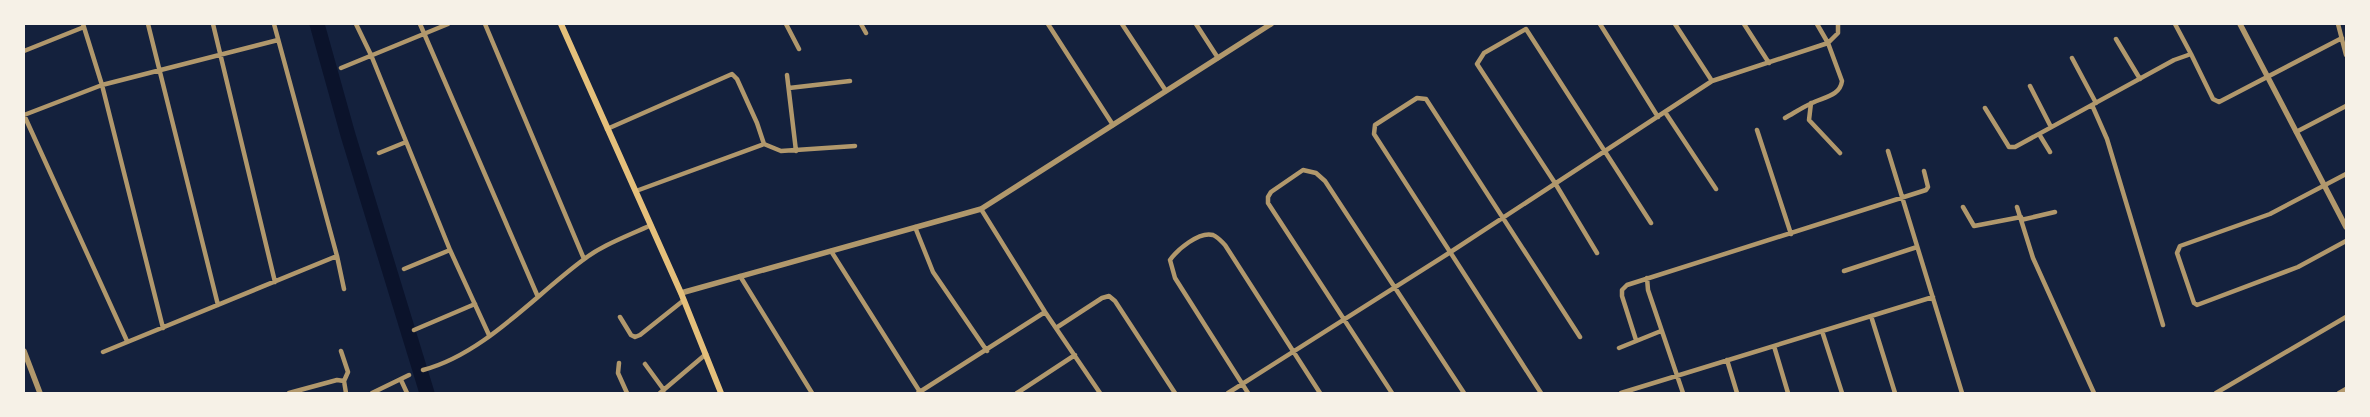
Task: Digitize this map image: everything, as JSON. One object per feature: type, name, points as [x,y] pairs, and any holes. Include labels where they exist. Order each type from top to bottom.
[{"type":"main road","points":[[561,24],[681,293],[721,393]]},
{"type":"street","points":[[148,24],[218,305]]},
{"type":"street","points":[[213,24],[275,282]]},
{"type":"street","points":[[274,24],[338,256],[344,289]]},
{"type":"street","points":[[356,24],[372,55],[450,250],[489,335]]},
{"type":"street","points":[[420,24],[538,297]]},
{"type":"street","points":[[341,68],[448,24]]},
{"type":"street","points":[[485,24],[584,259]]},
{"type":"street","points":[[786,24],[800,49]]},
{"type":"street","points":[[861,24],[866,33]]},
{"type":"street","points":[[1048,24],[1113,125]]},
{"type":"street","points":[[1122,24],[1166,91]]},
{"type":"street","points":[[1196,24],[1218,58]]},
{"type":"street","points":[[1600,24],[1658,117]]},
{"type":"street","points":[[1676,24],[1712,81]]},
{"type":"street","points":[[1744,24],[1769,64]]},
{"type":"street","points":[[1785,118],[1811,103],[1828,98],[1842,85],[1842,80],[1828,43],[1817,24]]},
{"type":"street","points":[[1228,393],[1449,253],[1712,81],[1769,64],[1828,43],[1838,33],[1838,24]]},
{"type":"street","points":[[2175,24],[2213,99],[2219,102],[2342,38]]},
{"type":"street","points":[[2240,24],[2346,227]]},
{"type":"street","points":[[2338,24],[2346,55]]},
{"type":"street","points":[[681,293],[981,209],[1268,25]]},
{"type":"street","points":[[24,51],[84,26],[102,85],[162,328]]},
{"type":"street","points":[[1598,252],[1477,64],[1484,54],[1526,29],[1651,223]]},
{"type":"street","points":[[2116,39],[2140,79]]},
{"type":"street","points":[[127,341],[24,115],[102,85],[278,40]]},
{"type":"street","points":[[1986,108],[2009,147],[2016,147],[2174,60],[2191,54]]},
{"type":"street","points":[[2072,58],[2094,104],[2107,139],[2164,325]]},
{"type":"street","points":[[607,129],[732,74],[737,79],[764,144]]},
{"type":"street","points":[[787,75],[796,151]]},
{"type":"street","points":[[789,88],[850,81]]},
{"type":"street","points":[[2030,86],[2051,127]]},
{"type":"street","points":[[1541,393],[1449,253],[1374,130],[1382,121],[1417,98],[1426,100],[1580,336]]},
{"type":"street","points":[[1811,103],[1809,120],[1840,153]]},
{"type":"street","points":[[2296,132],[2346,106]]},
{"type":"street","points":[[1665,112],[1716,189]]},
{"type":"street","points":[[1757,130],[1791,234]]},
{"type":"street","points":[[2039,134],[2050,152]]},
{"type":"street","points":[[378,153],[406,142]]},
{"type":"street","points":[[636,191],[764,144],[781,151],[854,146]]},
{"type":"street","points":[[1888,151],[1962,393]]},
{"type":"street","points":[[1392,393],[1268,203],[1268,197],[1271,192],[1303,170],[1316,173],[1325,182],[1464,393]]},
{"type":"street","points":[[1636,340],[1622,290],[1628,284],[1791,234],[1928,189],[1924,171]]},
{"type":"street","points":[[2346,174],[2270,214],[2180,246],[2177,253],[2194,303],[2200,304],[2298,267],[2346,242]]},
{"type":"street","points":[[1963,207],[1974,226],[2055,212]]},
{"type":"street","points":[[2017,207],[2034,258],[2094,393]]},
{"type":"street","points":[[981,209],[1097,392]]},
{"type":"street","points":[[423,370],[432,367],[489,335],[584,259],[651,225]]},
{"type":"street","points":[[915,227],[933,272],[987,351]]},
{"type":"street","points":[[1248,393],[1175,278],[1170,267],[1170,260],[1174,255],[1201,235],[1210,234],[1217,237],[1225,245],[1320,393]]},
{"type":"street","points":[[1844,271],[1918,247]]},
{"type":"street","points":[[404,269],[450,250]]},
{"type":"street","points":[[831,251],[919,393],[1045,312]]},
{"type":"street","points":[[103,352],[338,256]]},
{"type":"street","points":[[740,276],[812,393]]},
{"type":"street","points":[[1647,278],[1648,290],[1683,393]]},
{"type":"street","points":[[1056,328],[1102,298],[1109,296],[1115,301],[1174,393]]},
{"type":"street","points":[[1621,393],[1933,297]]},
{"type":"street","points":[[620,317],[635,337],[684,300]]},
{"type":"street","points":[[414,330],[475,304]]},
{"type":"street","points":[[1871,316],[1895,393]]},
{"type":"street","points":[[2216,393],[2346,317]]},
{"type":"street","points":[[1619,348],[1661,331]]},
{"type":"street","points":[[1822,331],[1842,393]]},
{"type":"street","points":[[1774,346],[1788,393]]},
{"type":"street","points":[[24,351],[40,393]]},
{"type":"street","points":[[341,351],[348,372],[344,381],[346,393]]},
{"type":"street","points":[[645,364],[662,392],[706,354]]},
{"type":"street","points":[[1017,393],[1075,355]]},
{"type":"street","points":[[1727,360],[1737,393]]},
{"type":"street","points":[[619,363],[618,373],[627,393]]},
{"type":"street","points":[[372,393],[409,375]]},
{"type":"street","points":[[401,380],[407,393]]},
{"type":"street","points":[[289,393],[330,381],[344,381]]},
{"type":"street","points":[[2339,393],[2346,389]]},
{"type":"waterway","points":[[317,24],[348,135],[427,393]]}]
